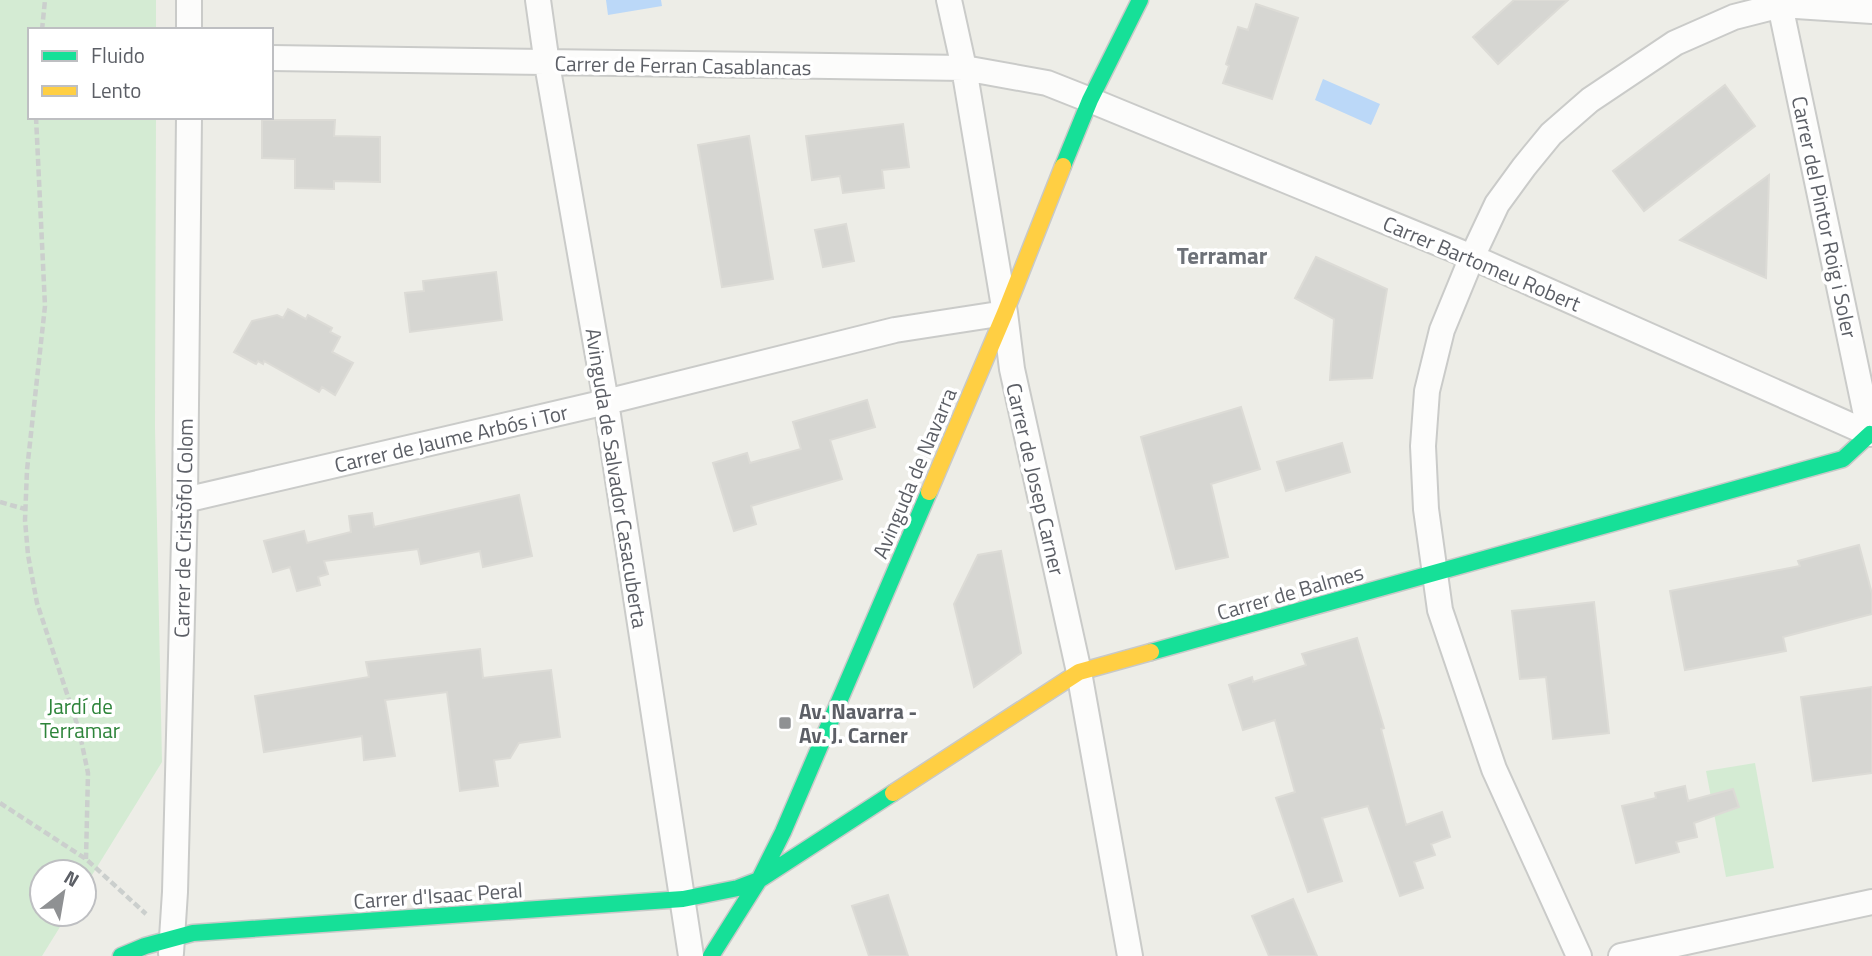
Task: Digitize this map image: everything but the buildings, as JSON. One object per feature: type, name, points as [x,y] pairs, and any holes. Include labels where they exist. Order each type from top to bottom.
[{"type":"street","points":[[189,0],[190,28]]},
{"type":"street","name":"Avinguda de Salvador Casacuberta","points":[[538,0],[606,402],[691,956]]},
{"type":"street","name":"Carrer de Josep Carner","points":[[949,0],[964,68],[1012,369],[1079,672],[1130,956]]},
{"type":"street","name":"Avinguda de Navarra","points":[[712,956],[759,880],[817,755],[1005,313],[1090,100],[1140,0]]},
{"type":"street","points":[[1579,956],[1494,769],[1440,610],[1434,574],[1423,446],[1426,391],[1442,330],[1497,204],[1552,134],[1590,100],[1675,43],[1734,17],[1780,2],[1872,11]]},
{"type":"street","name":"Carrer del Pintor Roig i Soler","points":[[1780,2],[1871,435]]},
{"type":"street","name":"Carrer de Ferran Casablancas","points":[[273,58],[964,68],[1046,83],[1090,100]]},
{"type":"street","name":"Carrer Bartomeu Robert","points":[[1090,100],[1472,257],[1871,435]]},
{"type":"street","name":"Carrer de Cristòfol Colom","points":[[171,947],[175,892],[184,500],[189,119]]},
{"type":"street","name":"Carrer de Jaume Arbós i Tor","points":[[184,500],[606,402],[895,330],[1005,313]]},
{"type":"street","name":"Carrer de Balmes","points":[[759,880],[1079,672],[1843,459],[1871,435]]},
{"type":"street","name":"Carrer d'Isaac Peral","points":[[121,956],[171,947],[192,933],[682,898],[738,888],[759,880]]},
{"type":"street","points":[[1621,956],[1872,902]]},
{"type":"path","points":[[41,28],[45,0]]},
{"type":"path","points":[[36,119],[45,306],[27,470],[25,509],[28,555],[37,603],[79,730],[88,774],[86,858]]},
{"type":"path","points":[[0,502],[25,509]]},
{"type":"path","points":[[0,803],[84,858]]},
{"type":"path","points":[[98,871],[171,947]]},
{"type":"green space","name":"Jardí de Terramar","points":[[0,0],[156,0],[156,28],[28,28],[28,119],[156,119],[155,428],[162,762],[98,865],[98,858],[28,858],[28,928],[59,928],[42,956],[0,956]]},
{"type":"green space","points":[[1755,763],[1774,868],[1726,877],[1706,771]]},
{"type":"water","points":[[606,0],[661,0],[662,6],[608,15]]},
{"type":"water","points":[[1323,79],[1380,104],[1371,125],[1315,100]]},
{"type":"traffic: fast","points":[[1063,166],[1090,100],[1140,0]]},
{"type":"traffic: fast","points":[[1151,652],[1843,459],[1872,435]]},
{"type":"traffic: fast","points":[[711,956],[759,880],[783,832],[929,492]]},
{"type":"traffic: fast","points":[[121,956],[145,946],[193,933],[683,899],[738,888],[759,880],[893,793]]},
{"type":"traffic: slow","points":[[929,492],[1005,313],[1063,166]]},
{"type":"traffic: slow","points":[[893,793],[1079,672],[1151,652]]},
{"type":"place","name":"Av. Navarra - Av. J. Carner","points":[[785,723]]},
{"type":"district","name":"Terramar","points":[[1222,255]]}]
